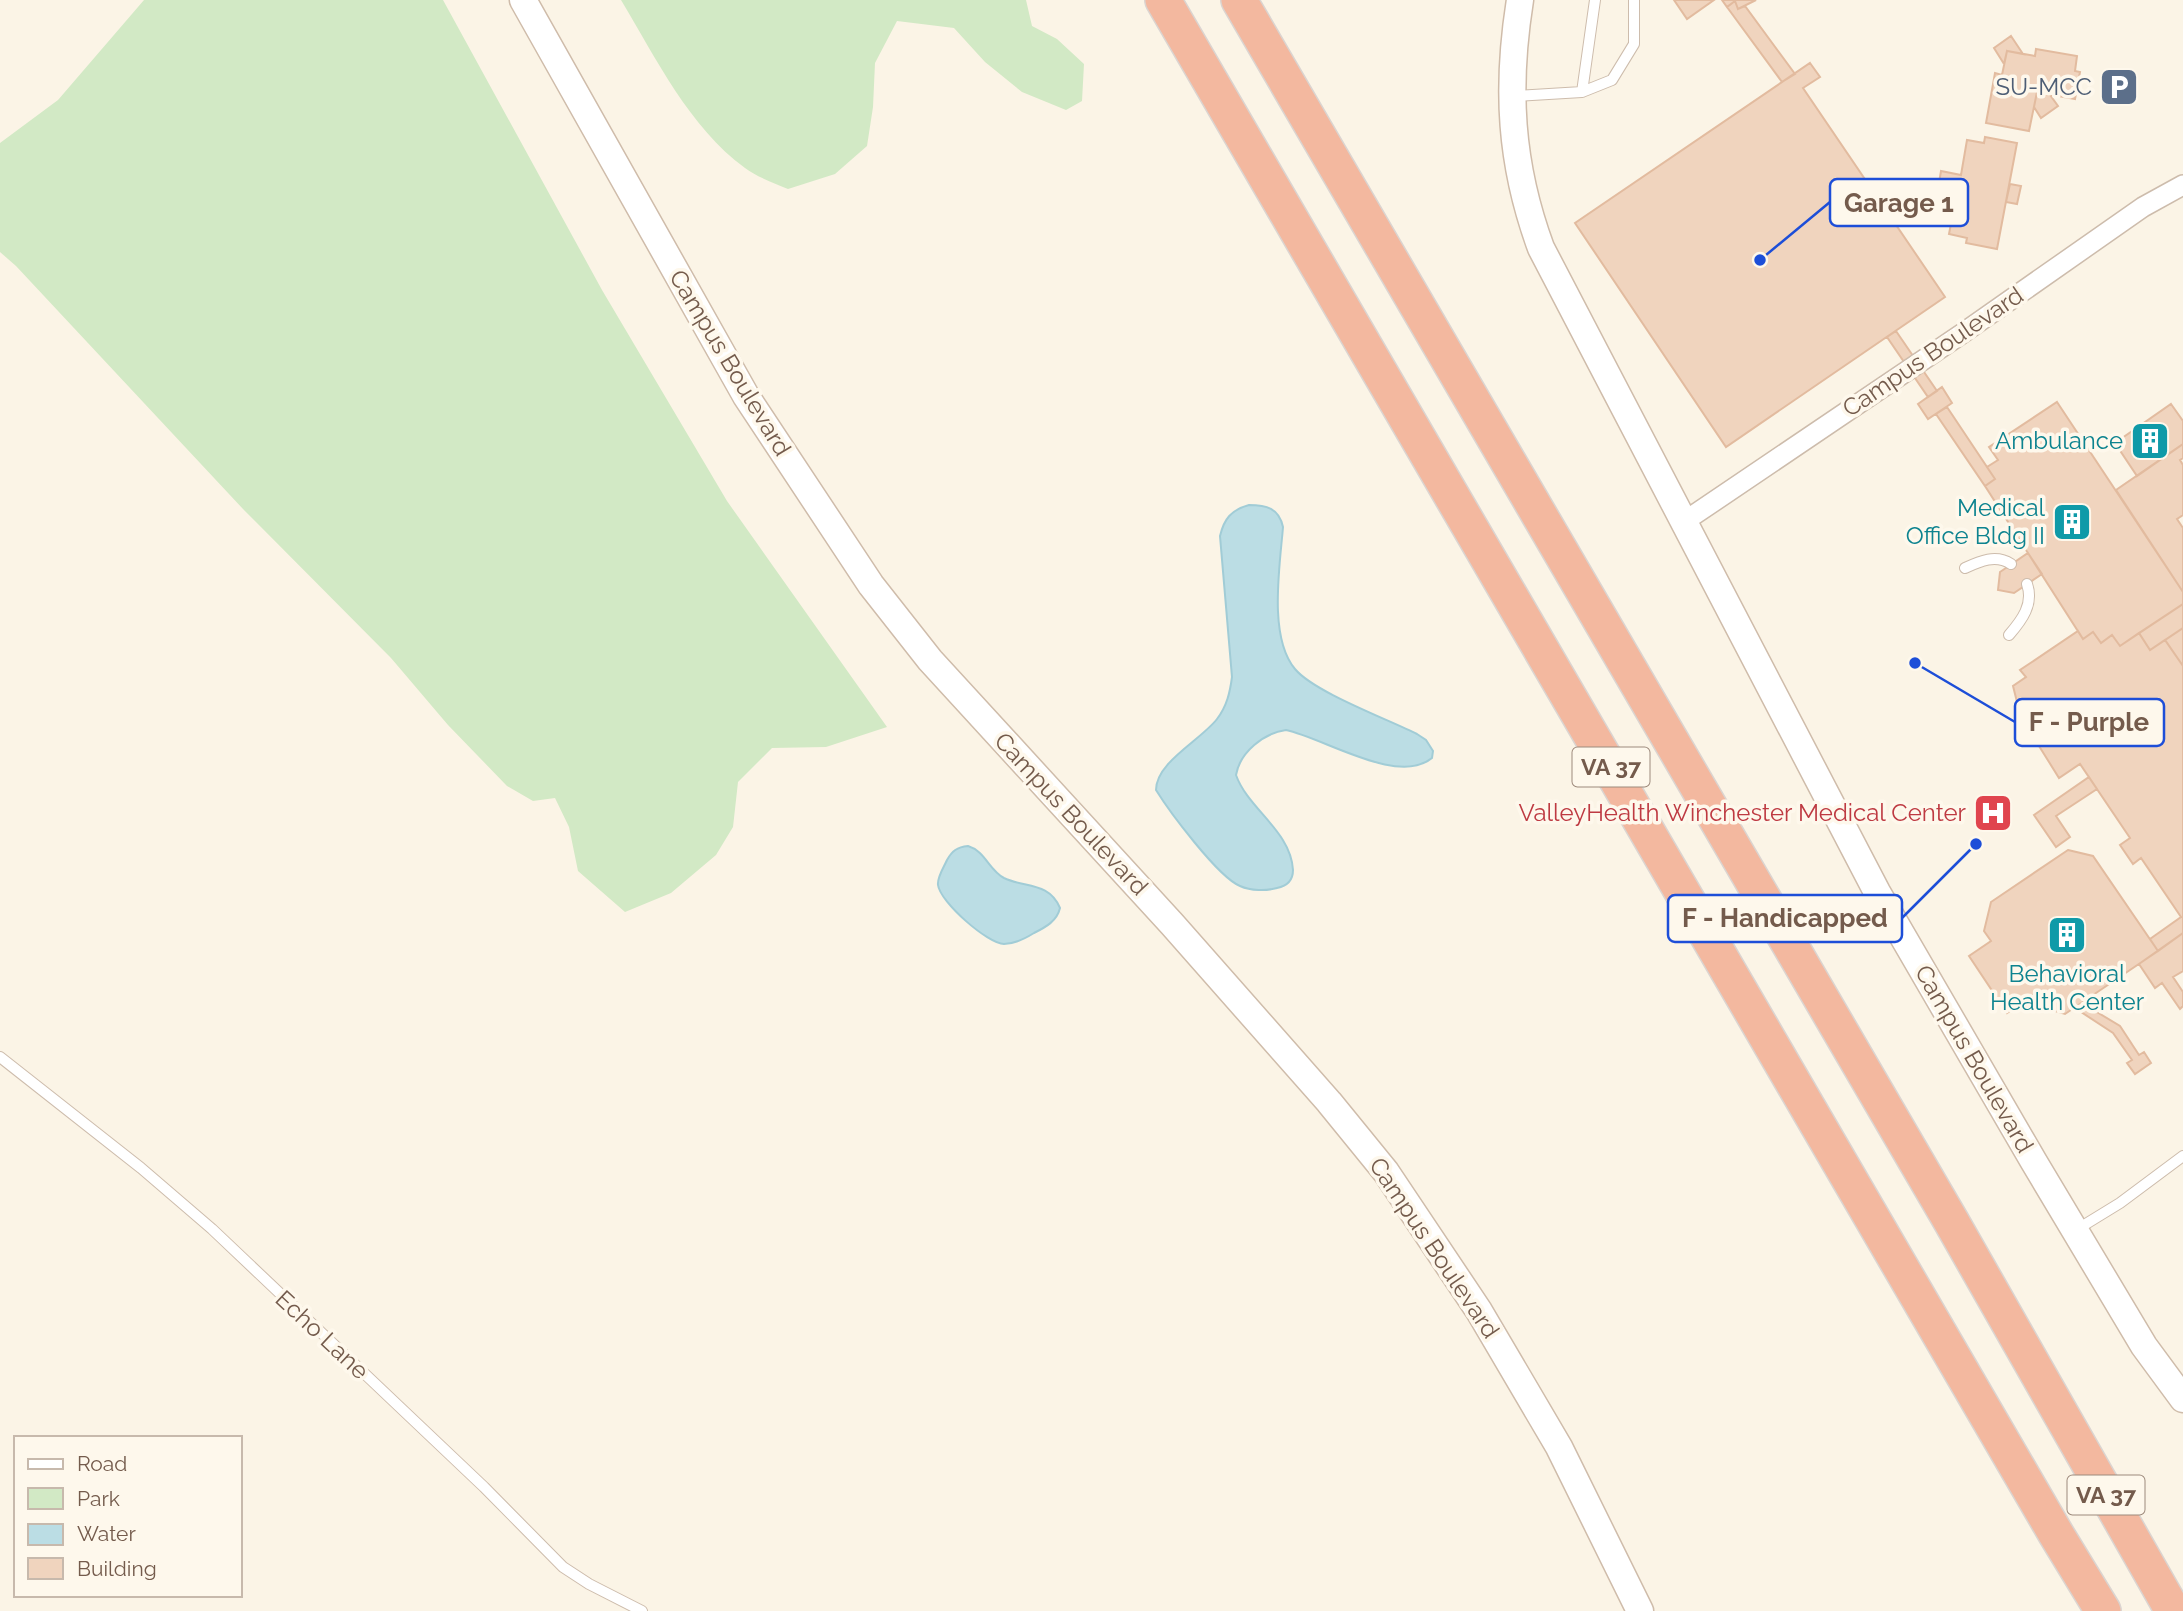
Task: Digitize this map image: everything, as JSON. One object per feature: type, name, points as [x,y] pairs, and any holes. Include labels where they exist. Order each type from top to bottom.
[{"type":"highway","name":"VA 37","points":[[1163,0],[2056,1534],[2104,1611]]},
{"type":"highway","name":"VA 37","points":[[1239,0],[2042,1378],[2120,1522],[2173,1611]]},
{"type":"highway","points":[[2042,1378],[2129,1509],[2183,1583]]},
{"type":"highway","points":[[2056,1534],[2098,1611]]},
{"type":"street","name":"Campus Boulevard","points":[[523,0],[746,396],[871,585],[930,660],[1172,924],[1329,1102],[1385,1172],[1479,1311],[1559,1447],[1640,1611]]},
{"type":"street","name":"Campus Boulevard","points":[[1520,0],[1511,96],[1515,151],[1521,186],[1541,248],[1877,892],[2144,1346],[2183,1399]]},
{"type":"street","name":"Campus Boulevard","points":[[1685,521],[1963,333],[2143,207],[2183,185]]},
{"type":"lane","points":[[1582,92],[1595,0]]},
{"type":"lane","points":[[1511,96],[1582,92],[1612,80],[1634,44],[1634,0]]},
{"type":"lane","points":[[1965,568],[1986,559],[1997,559],[2011,565]]},
{"type":"lane","points":[[2010,635],[2029,601],[2027,584]]},
{"type":"lane","name":"Echo Lane","points":[[0,1057],[141,1168],[212,1229],[484,1487],[563,1567],[589,1584],[642,1611]]},
{"type":"lane","points":[[2075,1231],[2120,1203],[2183,1156]]},
{"type":"green space","points":[[144,0],[443,0],[602,290],[727,501],[887,727],[826,747],[772,748],[738,782],[733,827],[716,855],[671,893],[625,912],[578,871],[569,827],[555,798],[533,801],[507,786],[448,725],[391,658],[243,509],[0,252],[0,143],[58,100]]},
{"type":"green space","points":[[621,0],[1026,0],[1032,26],[1057,39],[1084,64],[1082,101],[1066,110],[1022,92],[985,62],[954,28],[897,21],[875,63],[873,107],[867,146],[835,174],[788,189],[745,168],[707,133],[675,90]]},
{"type":"water","points":[[1249,505],[1271,509],[1283,527],[1278,580],[1279,620],[1281,639],[1295,669],[1304,678],[1334,696],[1417,734],[1426,740],[1433,751],[1432,758],[1418,765],[1400,767],[1360,758],[1286,730],[1269,735],[1254,745],[1242,759],[1236,775],[1250,799],[1285,843],[1293,870],[1291,880],[1286,884],[1263,890],[1240,886],[1219,870],[1182,827],[1156,790],[1163,770],[1210,727],[1228,699],[1232,677],[1220,536],[1229,516]]},
{"type":"water","points":[[968,846],[979,852],[1004,878],[1050,894],[1060,908],[1054,920],[1024,939],[1004,944],[987,937],[966,921],[947,901],[938,882],[951,854],[958,848]]},
{"type":"building","points":[[1674,0],[1714,0],[1687,19]]},
{"type":"building","points":[[1722,0],[1756,0],[1738,9],[1735,1],[1727,7]]},
{"type":"building","points":[[1735,1],[1738,9],[1745,6],[1795,74],[1782,82],[1727,7]]},
{"type":"building","points":[[2011,36],[2023,54],[2007,51],[2004,64],[1994,48]]},
{"type":"building","points":[[2036,49],[2077,56],[2075,71],[2080,72],[2075,99],[2037,92],[2029,131],[1986,123],[1995,73],[2002,75],[2007,51],[2035,56]]},
{"type":"building","points":[[1810,63],[1820,77],[1803,88],[1945,297],[1726,447],[1575,223]]},
{"type":"building","points":[[2037,92],[2050,95],[2058,106],[2041,118],[2034,107]]},
{"type":"building","points":[[1985,137],[2017,143],[1997,249],[1966,243],[1967,238],[1949,234],[1956,198],[1937,195],[1941,171],[1961,175],[1967,140],[1984,143]]},
{"type":"building","points":[[2010,184],[2021,186],[2017,204],[2006,202]]},
{"type":"building","points":[[1896,331],[1937,391],[1928,397],[1887,337]]},
{"type":"building","points":[[1942,387],[1952,403],[1928,419],[1918,404]]},
{"type":"building","name":"Medical Office Bldg II","points":[[2057,402],[2183,592],[2183,604],[2120,646],[2112,635],[2101,643],[2093,632],[2083,639],[1985,486],[1995,479],[1987,467],[1998,460],[1989,447]]},
{"type":"building","name":"Ambulance","points":[[2171,404],[2183,421],[2183,444],[2137,476],[2115,443]]},
{"type":"building","points":[[1947,407],[1995,479],[1985,486],[1936,414]]},
{"type":"building","points":[[2183,444],[2183,458],[2180,460],[2183,465],[2183,515],[2177,519],[2183,528],[2183,592],[2116,490]]},
{"type":"building","points":[[2028,553],[2042,574],[2014,593],[1998,590],[2000,572]]},
{"type":"building","points":[[2183,604],[2183,628],[2150,650],[2139,633]]},
{"type":"building","points":[[2183,628],[2183,666],[2165,640]]},
{"type":"building","points":[[2078,631],[2083,639],[2093,632],[2101,643],[2112,635],[2120,646],[2139,633],[2150,650],[2165,640],[2183,666],[2183,933],[2158,951],[2150,939],[2181,917],[2141,858],[2133,864],[2120,845],[2130,838],[2080,764],[2059,778],[2034,738],[2017,702],[2013,686],[2026,677],[2020,670]]},
{"type":"building","points":[[2089,777],[2097,789],[2056,816],[2070,837],[2056,847],[2034,815]]},
{"type":"building","name":"Behavioral Health Center","points":[[2068,850],[2093,856],[2158,951],[2065,1014],[2041,1007],[2033,995],[2007,1013],[1969,956],[1991,941],[1984,931],[1991,902]]},
{"type":"building","points":[[2183,933],[2183,971],[2173,977],[2183,992],[2183,1006],[2180,1009],[2162,983],[2155,988],[2139,964]]},
{"type":"building","points":[[2082,1003],[2120,1026],[2139,1055],[2144,1052],[2151,1063],[2135,1074],[2127,1063],[2132,1060],[2113,1033],[2075,1008]]},
{"type":"place","name":"SU-MCC","points":[[2119,87]]},
{"type":"place","name":"Garage 1","points":[[1760,260]]},
{"type":"place","name":"Ambulance","points":[[2150,441]]},
{"type":"place","name":"Medical Office Bldg II","points":[[2072,522]]},
{"type":"place","name":"F - Purple","points":[[1915,663]]},
{"type":"place","name":"ValleyHealth Winchester Medical Center","points":[[1993,813]]},
{"type":"place","name":"F - Handicapped","points":[[1976,844]]},
{"type":"place","name":"Behavioral Health Center","points":[[2067,935]]}]
